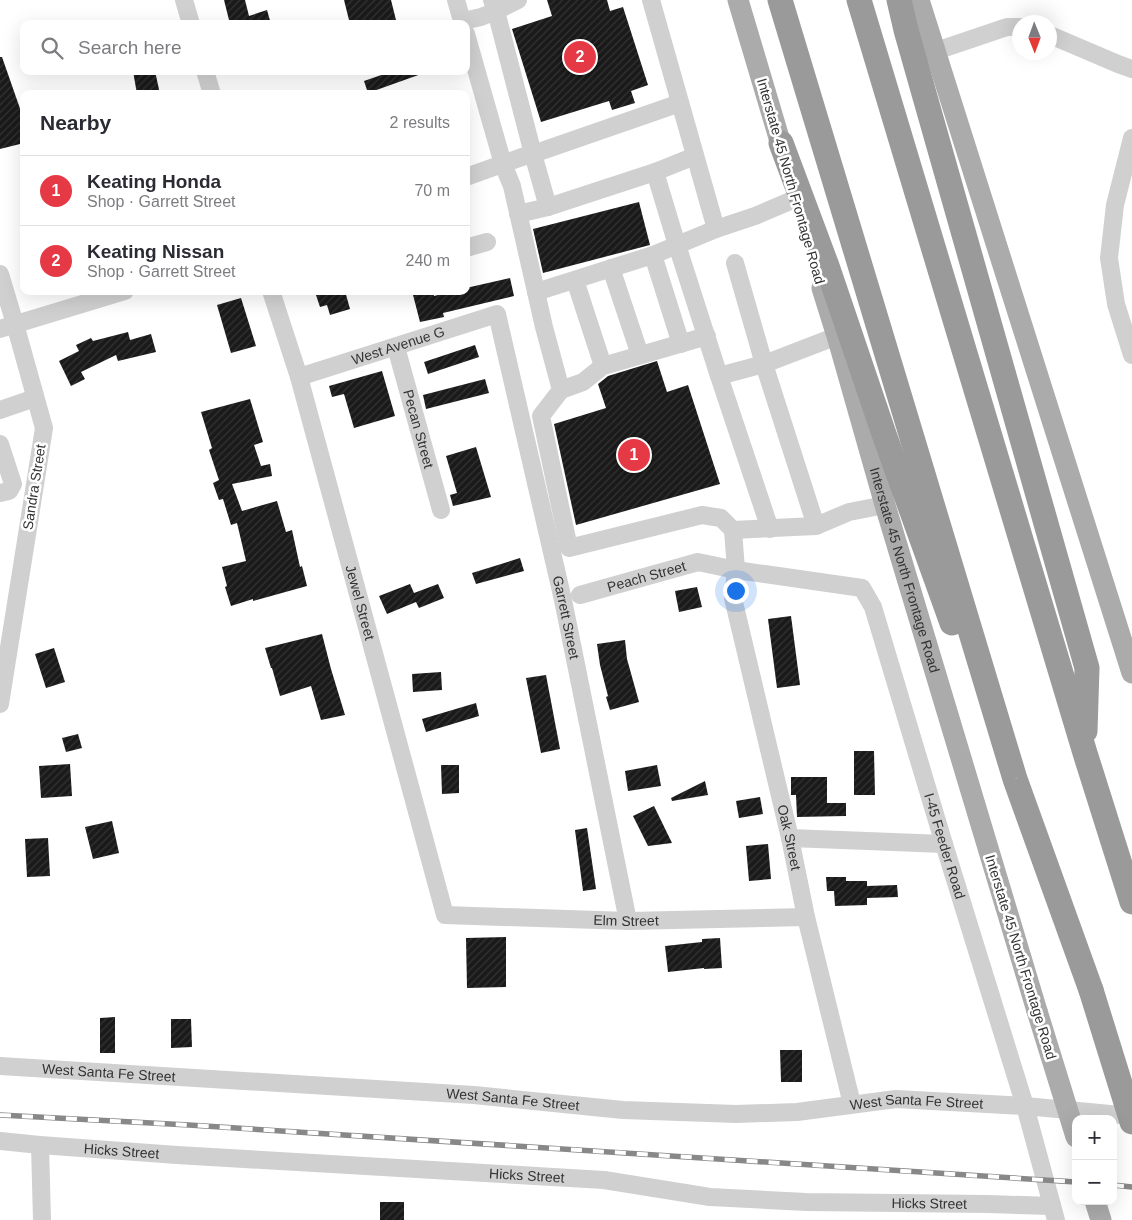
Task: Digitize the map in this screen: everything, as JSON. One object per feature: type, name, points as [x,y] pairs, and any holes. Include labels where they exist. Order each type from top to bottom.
[{"type":"highway","points":[[780,0],[1015,779]]},
{"type":"highway","points":[[859,0],[1085,754],[1132,902]]},
{"type":"highway","points":[[899,0],[908,39],[1087,668],[1085,754]]},
{"type":"highway","points":[[781,143],[827,266],[935,578],[1015,779],[1091,990],[1132,1122]]},
{"type":"main road","name":"Interstate 45 North Frontage Road","points":[[738,0],[781,143],[794,199],[837,336],[885,505],[1072,1124]]},
{"type":"main road","points":[[919,0],[1132,673]]},
{"type":"main road","points":[[1096,1205],[1100,1220]]},
{"type":"street","points":[[184,0],[190,20]]},
{"type":"street","points":[[456,0],[462,20]]},
{"type":"street","points":[[470,23],[481,17],[494,6],[518,0]]},
{"type":"street","points":[[651,0],[716,229]]},
{"type":"street","points":[[494,6],[548,207]]},
{"type":"street","points":[[936,51],[1007,27],[1012,27]]},
{"type":"street","points":[[1057,38],[1132,69]]},
{"type":"street","points":[[470,47],[503,164],[512,186],[544,327],[561,390]]},
{"type":"street","points":[[206,75],[211,90]]},
{"type":"street","points":[[470,176],[680,103]]},
{"type":"street","points":[[1132,138],[1115,205],[1109,258],[1116,304],[1132,355]]},
{"type":"street","points":[[518,214],[548,207],[656,172],[695,156]]},
{"type":"street","points":[[656,172],[677,245],[770,528]]},
{"type":"street","points":[[536,292],[653,255],[794,199]]},
{"type":"street","points":[[470,247],[487,242]]},
{"type":"street","points":[[653,255],[681,344]]},
{"type":"street","points":[[735,263],[764,364],[816,526]]},
{"type":"street","points":[[611,268],[640,355]]},
{"type":"street","name":"Sandra Street","points":[[0,274],[8,327],[35,398],[44,428],[0,704]]},
{"type":"street","points":[[575,280],[603,366]]},
{"type":"street","points":[[8,327],[112,295]]},
{"type":"street","name":"Jewel Street","points":[[273,295],[299,377],[445,914]]},
{"type":"street","name":"West Avenue G","points":[[299,377],[497,314]]},
{"type":"street","name":"Garrett Street","points":[[497,314],[563,600],[628,921]]},
{"type":"street","points":[[707,336],[603,366],[583,382],[561,390],[541,416],[569,548],[702,515],[721,518],[733,530],[816,526],[849,512],[885,505]]},
{"type":"street","points":[[720,376],[764,364],[837,336]]},
{"type":"street","name":"Pecan Street","points":[[396,347],[441,510]]},
{"type":"street","points":[[0,410],[35,398]]},
{"type":"street","points":[[0,444],[13,484],[9,491],[0,493]]},
{"type":"street","name":"Oak Street","points":[[733,530],[736,570],[733,598],[790,838],[806,917],[852,1104]]},
{"type":"street","name":"Peach Street","points":[[580,595],[698,562],[736,570],[862,588]]},
{"type":"street","name":"I-45 Feeder Road","points":[[862,588],[874,607],[944,844],[1025,1106],[1054,1213]]},
{"type":"street","points":[[790,838],[944,844]]},
{"type":"street","name":"Elm Street","points":[[445,914],[628,921],[806,917]]},
{"type":"street","name":"West Santa Fe Street","points":[[0,1066],[474,1095],[623,1110],[736,1114],[797,1112],[896,1099],[1025,1106],[1132,1116]]},
{"type":"street","name":"Hicks Street","points":[[0,1141],[187,1155],[604,1180],[720,1197],[806,1202],[988,1204],[1054,1213]]},
{"type":"street","points":[[40,1145],[42,1220]]},
{"type":"building","points":[[224,0],[245,0],[249,16],[267,10],[270,20],[229,20]]},
{"type":"building","points":[[344,0],[391,0],[396,20],[349,20]]},
{"type":"building","points":[[547,0],[607,0],[610,11],[623,7],[648,85],[631,91],[635,103],[612,110],[609,101],[541,122],[512,29],[552,16]]},
{"type":"building","points":[[0,57],[2,57],[20,109],[20,144],[0,149]]},
{"type":"building","points":[[134,75],[156,75],[159,90],[136,90]]},
{"type":"building","points":[[381,75],[418,75],[376,90],[367,90],[364,81]]},
{"type":"building","points":[[639,202],[650,245],[543,273],[533,229]]},
{"type":"building","points":[[510,278],[514,296],[443,313],[444,317],[420,322],[413,295],[470,295],[470,287]]},
{"type":"building","points":[[316,295],[346,295],[350,309],[330,315],[327,305],[320,307]]},
{"type":"building","points":[[241,298],[256,346],[231,353],[217,305]]},
{"type":"building","points":[[128,332],[130,340],[151,334],[156,352],[118,361],[116,355],[81,372],[85,379],[71,386],[59,361],[79,351],[76,345],[91,338],[93,341]]},
{"type":"building","points":[[475,345],[479,357],[428,374],[424,362]]},
{"type":"building","points":[[657,361],[667,392],[688,385],[720,484],[576,525],[554,424],[606,408],[598,384],[608,376]]},
{"type":"building","points":[[382,371],[395,416],[354,428],[344,394],[332,397],[329,386]]},
{"type":"building","points":[[485,379],[489,393],[426,409],[423,395]]},
{"type":"building","points":[[250,399],[263,442],[254,445],[261,466],[270,464],[272,476],[232,484],[242,511],[277,501],[286,532],[292,530],[300,567],[302,566],[307,586],[231,606],[225,587],[227,586],[222,567],[246,561],[237,523],[231,525],[223,499],[219,500],[213,483],[219,480],[209,450],[212,448],[201,412]]},
{"type":"building","points":[[476,447],[491,497],[453,506],[450,495],[457,493],[446,456]]},
{"type":"building","points":[[520,558],[524,571],[476,584],[472,573]]},
{"type":"building","points":[[410,584],[414,593],[438,584],[444,598],[419,608],[416,602],[387,614],[379,596]]},
{"type":"building","points":[[697,587],[702,607],[679,612],[675,591]]},
{"type":"building","points":[[791,616],[800,685],[777,688],[768,619]]},
{"type":"building","points":[[322,634],[345,715],[321,720],[311,686],[280,696],[265,648]]},
{"type":"building","points":[[625,640],[627,659],[639,702],[610,710],[597,644]]},
{"type":"building","points":[[54,648],[65,682],[46,688],[35,654]]},
{"type":"building","points":[[441,672],[442,690],[413,692],[412,674]]},
{"type":"building","points":[[546,675],[560,749],[541,753],[526,678]]},
{"type":"building","points":[[476,703],[479,716],[426,732],[422,719]]},
{"type":"building","points":[[78,734],[82,748],[66,752],[62,738]]},
{"type":"building","points":[[854,751],[874,751],[875,795],[854,795]]},
{"type":"building","points":[[70,764],[72,796],[41,798],[39,766]]},
{"type":"building","points":[[441,765],[459,765],[459,793],[442,794]]},
{"type":"building","points":[[657,765],[661,786],[628,791],[625,771]]},
{"type":"building","points":[[791,777],[827,777],[827,803],[846,803],[846,816],[797,817],[796,795],[791,795]]},
{"type":"building","points":[[705,781],[708,795],[672,801],[671,798]]},
{"type":"building","points":[[760,797],[763,814],[739,818],[736,801]]},
{"type":"building","points":[[654,806],[672,843],[648,846],[633,816]]},
{"type":"building","points":[[112,821],[119,853],[93,859],[85,827]]},
{"type":"building","points":[[587,828],[596,889],[583,891],[575,830]]},
{"type":"building","points":[[48,838],[50,876],[27,877],[25,839]]},
{"type":"building","points":[[768,844],[771,879],[749,881],[746,846]]},
{"type":"building","points":[[826,877],[846,877],[846,881],[867,881],[867,886],[897,885],[898,897],[867,898],[867,905],[835,906],[834,891],[827,891]]},
{"type":"building","points":[[506,937],[506,987],[467,988],[466,938]]},
{"type":"building","points":[[720,938],[722,968],[668,972],[665,946],[702,942],[702,939]]},
{"type":"building","points":[[115,1017],[115,1053],[100,1053],[100,1018]]},
{"type":"building","points":[[171,1019],[191,1019],[192,1047],[171,1048]]},
{"type":"building","points":[[780,1050],[802,1050],[802,1082],[781,1082]]},
{"type":"building","points":[[380,1202],[404,1202],[404,1220],[380,1220]]},
{"type":"railway","points":[[0,1115],[189,1125],[1072,1182]]},
{"type":"railway","points":[[1117,1185],[1132,1187]]},
{"type":"place","name":"Keating Nissan","points":[[580,57]]},
{"type":"place","name":"Keating Honda","points":[[634,455]]}]
